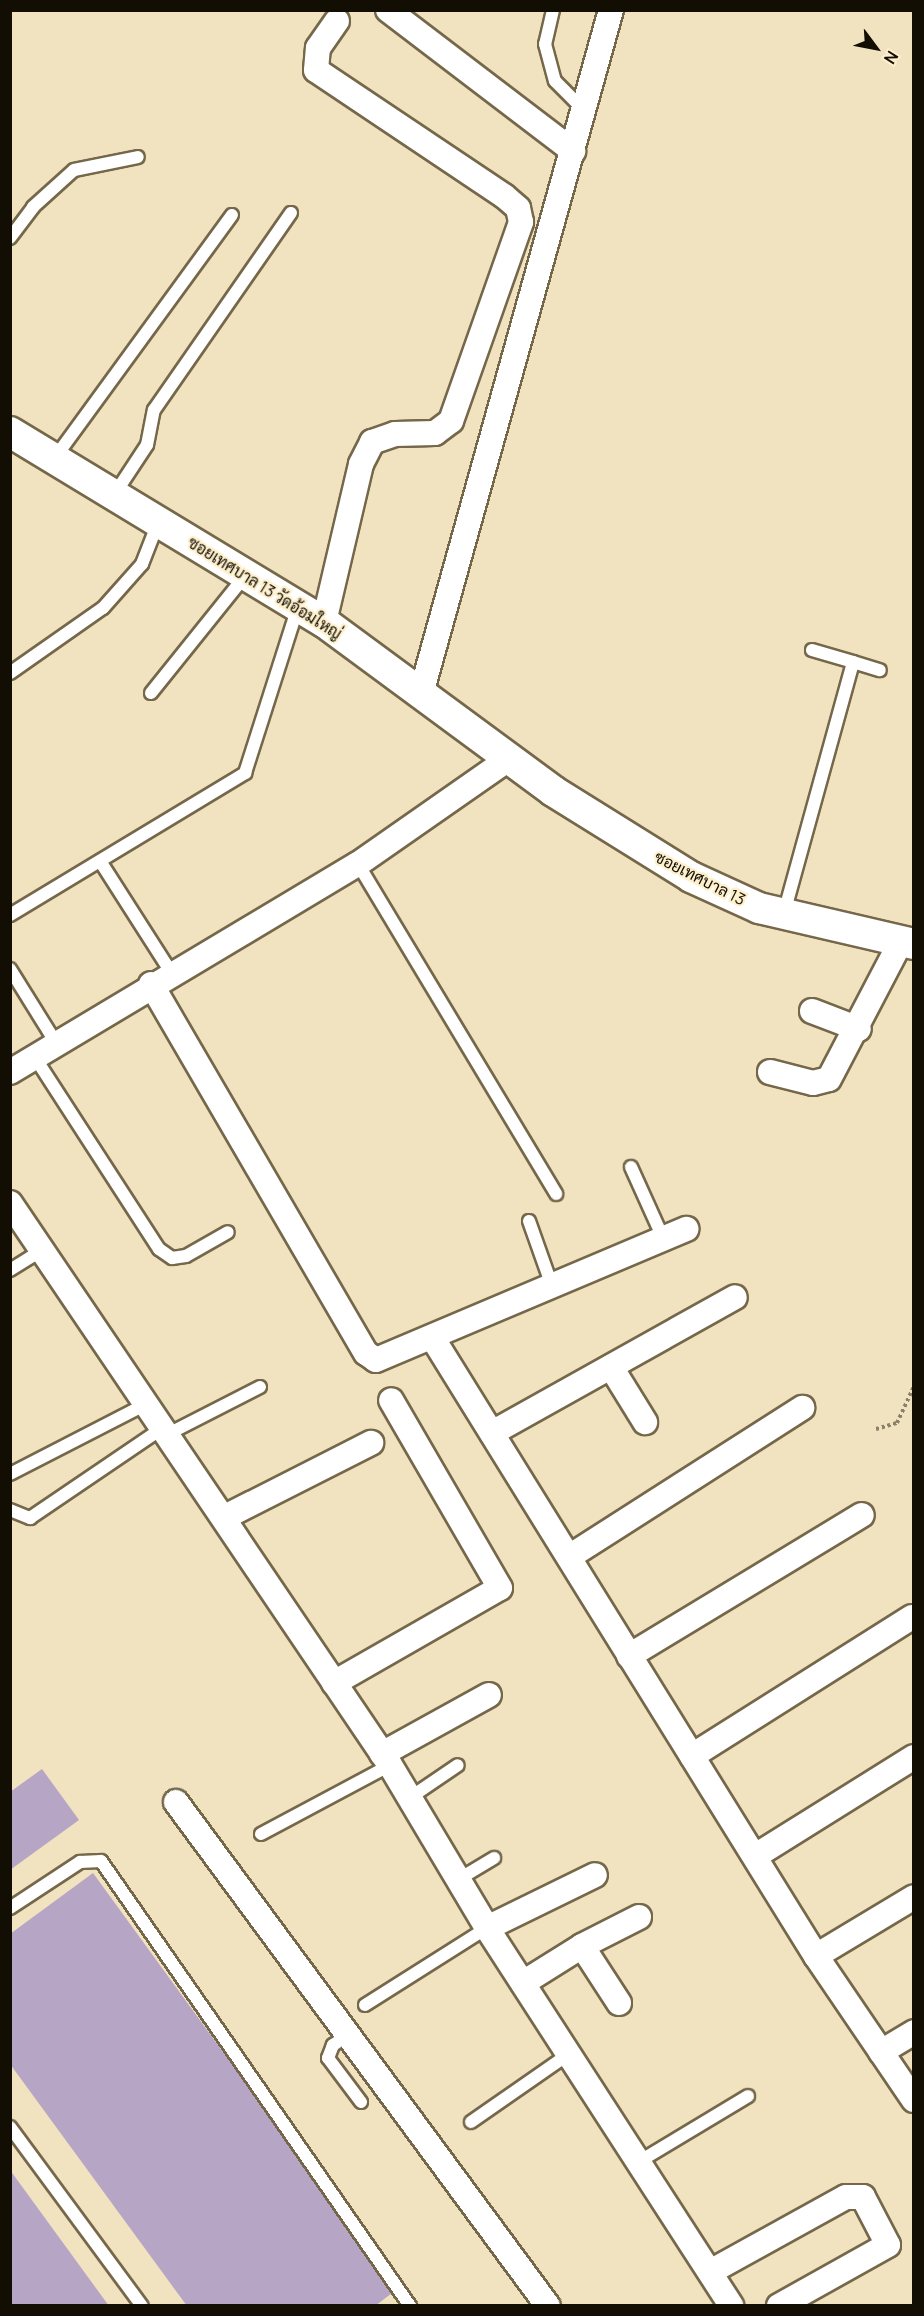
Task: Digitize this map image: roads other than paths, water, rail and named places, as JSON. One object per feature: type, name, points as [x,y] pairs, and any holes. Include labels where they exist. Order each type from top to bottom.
[{"type":"street","points":[[388,10],[573,151]]},
{"type":"street","points":[[422,690],[573,151],[586,112],[611,10]]},
{"type":"street","points":[[324,622],[361,464],[372,442],[395,434],[435,433],[451,421],[521,222],[518,208],[504,196],[316,70],[318,48],[337,21]]},
{"type":"street","name":"ซอยเทศบาล 13 วัดอ้อมใหญ่","points":[[10,432],[324,622],[422,690],[510,758]]},
{"type":"street","points":[[10,1071],[161,978],[358,864],[510,758]]},
{"type":"street","name":"ซอยเทศบาล 13","points":[[510,758],[692,877],[784,914],[907,942]]},
{"type":"street","points":[[770,1072],[813,1083],[830,1079],[907,942]]},
{"type":"street","points":[[161,978],[366,1353],[376,1360],[686,1228]]},
{"type":"street","points":[[812,1011],[859,1029]]},
{"type":"street","points":[[10,1203],[149,1403],[386,1759],[487,1928],[732,2306]]},
{"type":"street","points":[[492,1433],[735,1297]]},
{"type":"street","points":[[432,1337],[570,1557],[629,1656],[757,1855],[816,1956],[914,2100]]},
{"type":"street","points":[[611,1366],[645,1422]]},
{"type":"street","points":[[334,1683],[500,1588],[391,1400]]},
{"type":"street","points":[[570,1557],[802,1408]]},
{"type":"street","points":[[225,1517],[371,1443]]},
{"type":"street","points":[[629,1656],[862,1515]]},
{"type":"street","points":[[692,1756],[912,1617]]},
{"type":"street","points":[[386,1759],[489,1695]]},
{"type":"street","points":[[757,1855],[914,1757]]},
{"type":"street","points":[[176,1802],[352,2033],[548,2306]]},
{"type":"street","points":[[487,1928],[595,1875]]},
{"type":"street","points":[[816,1956],[914,1897]]},
{"type":"street","points":[[523,1983],[582,1946],[639,1917]]},
{"type":"street","points":[[582,1946],[619,2003]]},
{"type":"street","points":[[881,2052],[914,2032]]},
{"type":"street","points":[[710,2272],[846,2197],[863,2197],[888,2245],[779,2306]]},
{"type":"lane","points":[[553,10],[545,45],[555,81],[586,112]]},
{"type":"lane","points":[[10,238],[33,207],[74,170],[138,157]]},
{"type":"lane","points":[[114,495],[147,445],[154,410],[291,213]]},
{"type":"lane","points":[[54,459],[232,215]]},
{"type":"lane","points":[[10,673],[103,608],[142,564],[159,522]]},
{"type":"lane","points":[[151,693],[246,575]]},
{"type":"lane","points":[[10,915],[245,773],[299,607]]},
{"type":"lane","points":[[812,650],[880,670]]},
{"type":"lane","points":[[784,914],[853,662]]},
{"type":"lane","points":[[100,861],[161,978]]},
{"type":"lane","points":[[358,864],[556,1194]]},
{"type":"lane","points":[[10,969],[56,1043]]},
{"type":"lane","points":[[34,1056],[159,1249],[172,1258],[186,1256],[228,1232]]},
{"type":"lane","points":[[631,1167],[663,1238]]},
{"type":"lane","points":[[529,1221],[552,1286]]},
{"type":"lane","points":[[10,1270],[42,1250]]},
{"type":"lane","points":[[10,1510],[30,1518],[167,1430],[260,1387]]},
{"type":"lane","points":[[10,1474],[149,1403]]},
{"type":"lane","points":[[261,1834],[386,1759]]},
{"type":"lane","points":[[408,1799],[458,1764]]},
{"type":"lane","points":[[459,1879],[494,1858]]},
{"type":"lane","points":[[10,1908],[80,1862],[101,1861],[410,2306]]},
{"type":"lane","points":[[365,2005],[487,1928]]},
{"type":"lane","points":[[352,2033],[333,2045],[328,2058],[361,2102]]},
{"type":"lane","points":[[471,2122],[569,2054]]},
{"type":"lane","points":[[640,2162],[748,2097]]},
{"type":"lane","points":[[10,2127],[141,2306]]}]
